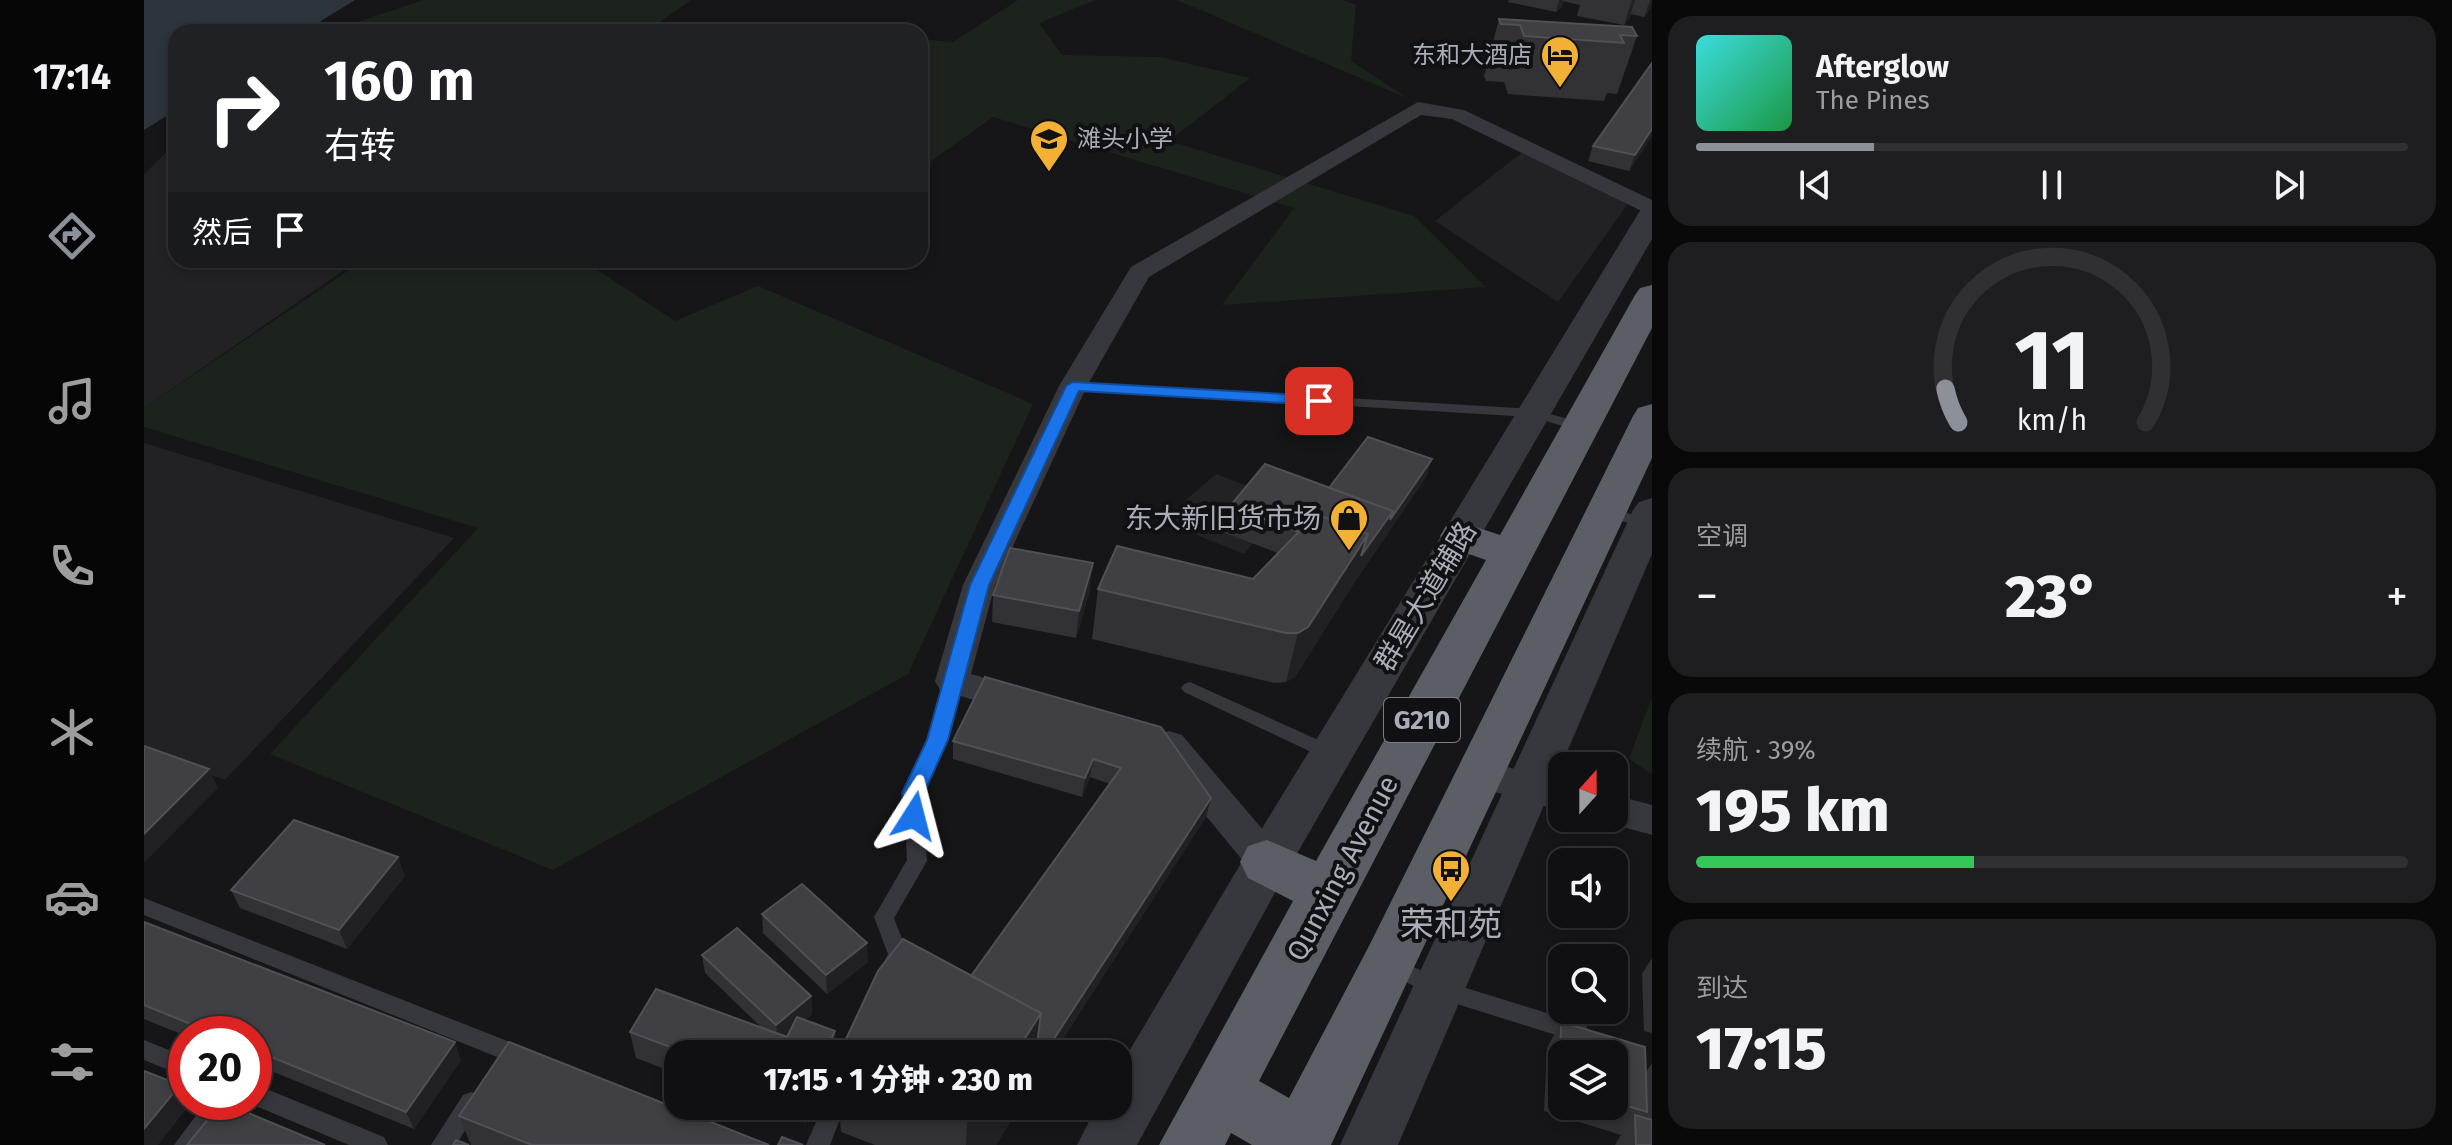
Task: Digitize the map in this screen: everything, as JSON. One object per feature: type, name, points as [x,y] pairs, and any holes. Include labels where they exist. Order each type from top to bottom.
[{"type":"highway","name":"Qunxing Avenue","points":[[1206,1119],[1652,295]]},
{"type":"highway","name":"G210","points":[[1303,1143],[1480,774],[1639,518],[1648,433]]},
{"type":"highway","points":[[1461,536],[1512,554]]},
{"type":"highway","points":[[1267,862],[1329,893]]},
{"type":"highway","points":[[1206,1119],[1303,1143]]},
{"type":"street","points":[[1044,707],[952,681],[979,585],[1073,386],[1140,272],[1418,108],[1457,114],[1652,212]]},
{"type":"street","name":"群星大道辅路","points":[[1106,1145],[1267,862],[1652,212]]},
{"type":"street","points":[[1369,1145],[1438,989],[1545,792],[1639,518]]},
{"type":"street","points":[[1151,738],[1167,742],[1267,862]]},
{"type":"street","points":[[1480,774],[1545,792]]},
{"type":"street","points":[[1628,814],[1652,820]]},
{"type":"lane","points":[[1073,386],[1533,413],[1580,427]]},
{"type":"lane","points":[[886,982],[898,954],[884,917],[917,861],[913,793],[938,740],[952,681]]},
{"type":"lane","points":[[1190,688],[1332,753]]},
{"type":"lane","points":[[144,906],[549,1067]]},
{"type":"lane","points":[[1389,964],[1438,989],[1603,1040]]},
{"type":"lane","points":[[144,1050],[168,1060]]},
{"type":"lane","points":[[443,1145],[505,1050]]},
{"type":"lane","points":[[272,1102],[376,1145]]},
{"type":"lane","points":[[186,1145],[206,1120]]},
{"type":"lane","points":[[818,1145],[828,1120]]},
{"type":"shaded area","points":[[144,0],[355,0],[316,24],[168,24],[168,115],[144,130]]},
{"type":"shaded area","points":[[423,0],[691,0],[656,24],[352,24]]},
{"type":"shaded area","points":[[1018,0],[1095,0],[1039,23],[1062,55],[1160,57],[1250,78],[1169,141],[1414,216],[1486,287],[1222,305],[1294,208],[993,117],[928,163],[928,40],[953,42]]},
{"type":"shaded area","points":[[1177,0],[1342,0],[1356,5],[1351,61],[1409,99]]},
{"type":"shaded area","points":[[168,151],[168,268],[347,268],[144,408],[144,174]]},
{"type":"shaded area","points":[[1521,153],[1632,198],[1558,302],[1435,221]]},
{"type":"shaded area","points":[[352,268],[597,268],[675,321],[758,286],[1033,404],[908,674],[553,870],[270,754],[478,528],[144,427],[144,408]]},
{"type":"shaded area","points":[[144,443],[454,538],[225,780],[144,753]]},
{"type":"shaded area","points":[[1216,474],[1385,538],[1354,583],[1253,543],[1244,554],[1162,521]]},
{"type":"shaded area","points":[[1652,697],[1652,774],[1629,759]]},
{"type":"building","points":[[1499,19],[1632,27],[1637,36],[1620,35],[1624,43],[1524,36],[1520,25],[1501,24]]},
{"type":"building","points":[[1652,63],[1652,129],[1635,155],[1593,146]]},
{"type":"building","points":[[1368,437],[1432,459],[1390,520],[1393,511],[1329,488]]},
{"type":"building","points":[[1265,464],[1393,511],[1361,556],[1368,534],[1316,514],[1299,532],[1230,506]]},
{"type":"building","points":[[1316,514],[1368,534],[1308,627],[1298,633],[1286,633],[1098,589],[1117,546],[1253,579]]},
{"type":"building","points":[[1010,548],[1093,563],[1079,611],[993,595]]},
{"type":"building","points":[[985,677],[1161,727],[1211,798],[1053,1040],[1038,1040],[1041,1013],[971,976],[1121,768],[1093,759],[1085,778],[953,741]]},
{"type":"building","points":[[144,746],[209,769],[144,834]]},
{"type":"building","points":[[294,820],[398,857],[339,930],[231,890]]},
{"type":"building","points":[[802,884],[867,943],[826,975],[762,914]]},
{"type":"building","points":[[144,922],[455,1042],[406,1112],[272,1057],[272,1016],[171,1016],[144,1005]]},
{"type":"building","points":[[737,928],[811,996],[776,1025],[702,955]]},
{"type":"building","points":[[903,939],[1041,1013],[1024,1040],[846,1040],[878,971]]},
{"type":"building","points":[[656,989],[787,1037],[797,1017],[835,1031],[831,1040],[664,1040],[664,1045],[630,1032]]},
{"type":"building","points":[[1561,1024],[1568,1024],[1621,1040],[1561,1040]]},
{"type":"building","points":[[509,1042],[664,1103],[664,1120],[706,1120],[769,1145],[532,1145],[459,1116]]},
{"type":"building","points":[[1628,1042],[1645,1047],[1647,1112],[1628,1106]]},
{"type":"building","points":[[144,1071],[168,1080],[168,1100],[144,1129]]},
{"type":"building","points":[[1635,1115],[1652,1120],[1652,1145],[1636,1145]]},
{"type":"building","points":[[207,1120],[265,1120],[325,1145],[187,1145]]},
{"type":"building","points":[[782,1137],[803,1145],[778,1145]]},
{"type":"place","name":"东和大酒店","points":[[1560,89]]},
{"type":"place","name":"滩头小学","points":[[1049,173]]},
{"type":"place","name":"东大新旧货市场","points":[[1349,552]]},
{"type":"place","name":"荣和苑","points":[[1451,903]]},
{"type":"route","points":[[914,816],[913,793],[938,740],[979,585],[1073,386],[1319,401]]}]
